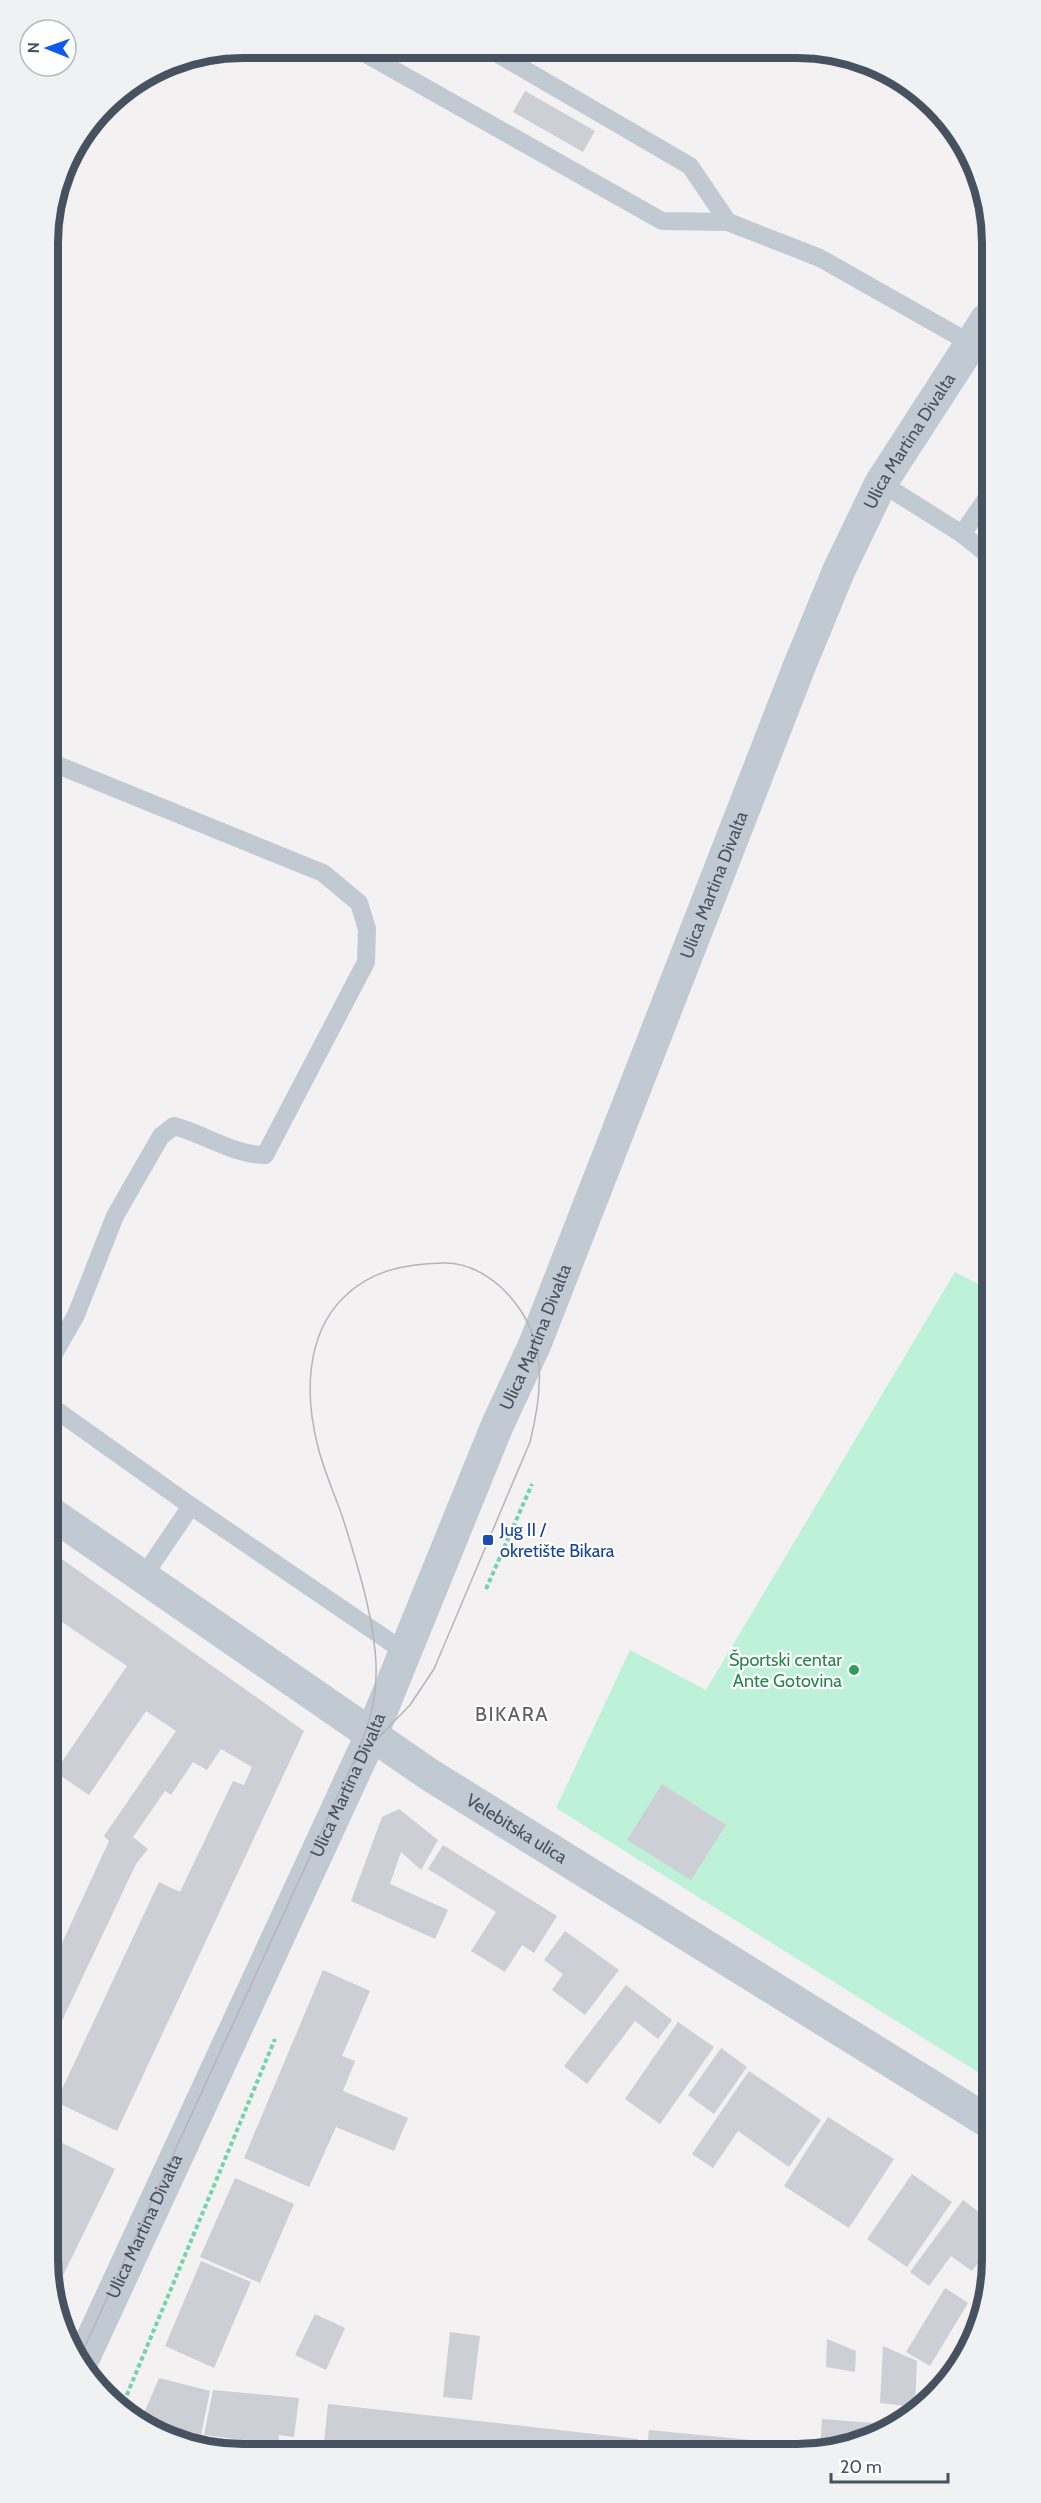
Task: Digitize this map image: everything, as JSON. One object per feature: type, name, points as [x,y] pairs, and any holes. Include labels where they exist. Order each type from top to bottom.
[{"type":"street","name":"Ulica Martina Divalta","points":[[85,2355],[371,1736],[498,1426],[535,1344],[803,656],[839,570],[881,483],[978,331]]},
{"type":"street","name":"Velebitska ulica","points":[[58,1518],[371,1736],[444,1784],[982,2118]]},
{"type":"lane","points":[[374,59],[662,221],[728,222],[820,258],[978,331]]},
{"type":"lane","points":[[506,59],[690,166],[728,222]]},
{"type":"lane","points":[[881,483],[962,534],[982,550]]},
{"type":"lane","points":[[962,534],[982,505]]},
{"type":"lane","points":[[58,1346],[76,1315],[115,1216],[161,1136],[174,1126],[192,1130],[249,1155],[265,1155],[366,962],[367,929],[359,903],[323,873],[59,766]]},
{"type":"lane","points":[[58,1412],[191,1506],[405,1652]]},
{"type":"lane","points":[[143,1577],[191,1506]]},
{"type":"path","points":[[486,1589],[532,1484]]},
{"type":"path","points":[[124,2400],[277,2034]]},
{"type":"green space","name":"Športski centar Ante Gotovina","points":[[955,1272],[982,1286],[982,2075],[556,1808],[630,1650],[706,1690]]},
{"type":"building","points":[[525,91],[595,131],[583,152],[513,112]]},
{"type":"building","points":[[58,1557],[304,1731],[117,2131],[58,2103],[58,2098],[159,1882],[180,1892],[233,1781],[244,1785],[252,1767],[221,1749],[207,1770],[193,1762],[171,1795],[165,1791],[133,1837],[148,1849],[136,1864],[60,2025],[58,2024],[58,1951],[109,1841],[104,1836],[176,1731],[146,1711],[89,1795],[58,1774],[58,1767],[127,1666],[59,1620]]},
{"type":"building","points":[[662,1784],[726,1825],[691,1880],[627,1840]]},
{"type":"building","points":[[399,1809],[438,1840],[421,1870],[401,1852],[390,1884],[448,1910],[435,1939],[351,1901],[382,1817]]},
{"type":"building","points":[[443,1845],[557,1916],[534,1953],[522,1945],[505,1972],[471,1951],[496,1912],[428,1869]]},
{"type":"building","points":[[565,1931],[619,1970],[585,2015],[552,1990],[563,1974],[544,1960]]},
{"type":"building","points":[[323,1970],[370,1991],[342,2056],[355,2061],[343,2091],[408,2118],[394,2151],[336,2127],[309,2187],[244,2158]]},
{"type":"building","points":[[626,1985],[672,2020],[658,2039],[635,2021],[587,2084],[564,2066]]},
{"type":"building","points":[[678,2022],[714,2047],[660,2124],[625,2099]]},
{"type":"building","points":[[721,2048],[747,2067],[714,2114],[688,2095]]},
{"type":"building","points":[[749,2071],[821,2120],[789,2167],[738,2131],[713,2168],[692,2154]]},
{"type":"building","points":[[828,2117],[894,2159],[849,2228],[784,2186]]},
{"type":"building","points":[[58,2141],[115,2169],[60,2282]]},
{"type":"building","points":[[912,2174],[952,2202],[907,2267],[867,2239]]},
{"type":"building","points":[[235,2178],[294,2204],[260,2283],[200,2257]]},
{"type":"building","points":[[963,2200],[982,2214],[982,2258],[972,2271],[951,2256],[929,2286],[910,2272]]},
{"type":"building","points":[[201,2261],[251,2282],[214,2368],[165,2346]]},
{"type":"building","points":[[945,2288],[968,2303],[930,2366],[906,2352]]},
{"type":"building","points":[[315,2314],[345,2328],[326,2370],[295,2355]]},
{"type":"building","points":[[450,2332],[480,2336],[472,2400],[443,2397]]},
{"type":"building","points":[[827,2339],[856,2351],[855,2372],[826,2367]]},
{"type":"building","points":[[883,2346],[917,2361],[915,2402],[909,2406],[880,2403]]},
{"type":"building","points":[[159,2378],[210,2391],[201,2435],[155,2422],[143,2415]]},
{"type":"building","points":[[213,2390],[299,2398],[294,2437],[279,2435],[278,2444],[204,2435]]},
{"type":"building","points":[[328,2404],[638,2439],[638,2444],[324,2444]]},
{"type":"building","points":[[822,2419],[875,2423],[875,2427],[857,2435],[820,2443]]},
{"type":"building","points":[[649,2430],[793,2444],[648,2444]]},
{"type":"tram line","points":[[443,1263],[466,1266],[488,1277],[506,1292],[529,1326],[535,1342],[539,1375],[534,1425],[530,1442],[434,1669],[410,1705],[352,1765],[371,1715],[376,1683],[375,1649],[361,1578],[321,1457],[314,1428],[310,1388],[315,1349],[330,1313],[343,1298],[365,1281],[389,1270],[415,1265],[443,1263]]},
{"type":"tram line","points":[[83,2351],[352,1765]]},
{"type":"place","name":"Jug II / okretište Bikara","points":[[488,1540]]},
{"type":"place","name":"Športski centar Ante Gotovina","points":[[854,1670]]},
{"type":"district","name":"BIKARA","points":[[512,1714]]}]
